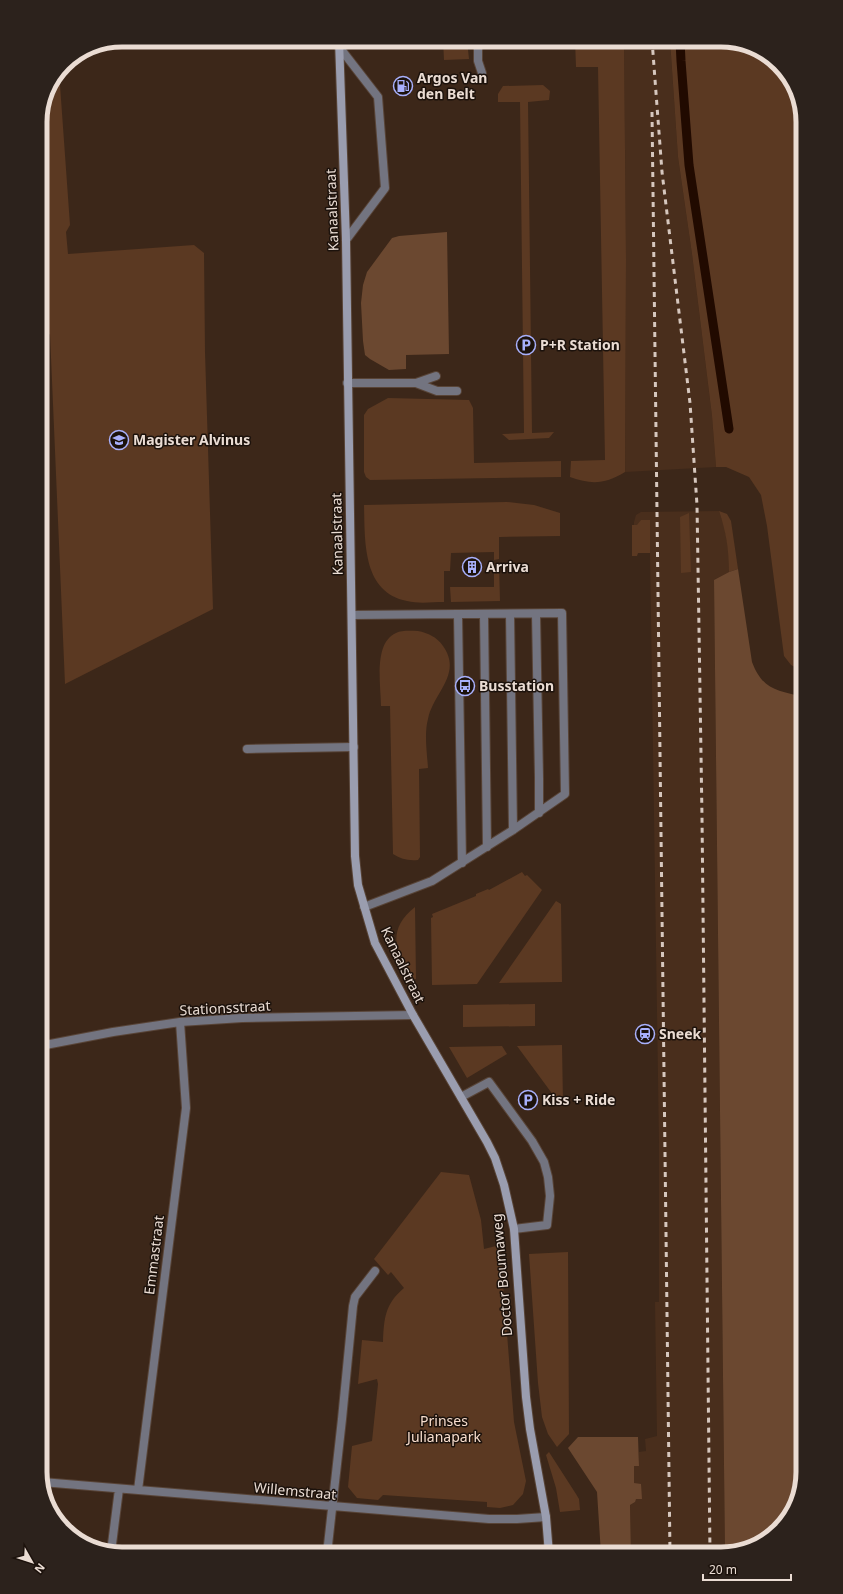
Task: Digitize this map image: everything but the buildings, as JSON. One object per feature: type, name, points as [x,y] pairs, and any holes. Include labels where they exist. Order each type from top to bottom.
[{"type":"main road","name":"Kanaalstraat","points":[[339,47],[346,240],[355,856],[358,884],[375,943],[413,1015]]},
{"type":"main road","name":"Doctor Boumaweg","points":[[413,1015],[495,1158],[504,1185],[514,1229],[526,1397],[530,1429],[546,1517],[548,1547]]},
{"type":"street","points":[[341,47],[378,96],[385,188],[346,240]]},
{"type":"street","points":[[478,47],[478,60],[482,73]]},
{"type":"street","points":[[347,383],[416,383],[436,376]]},
{"type":"street","points":[[416,383],[437,391],[457,391]]},
{"type":"street","points":[[352,615],[562,613],[565,794],[513,830],[432,881],[364,907]]},
{"type":"street","points":[[484,614],[487,847]]},
{"type":"street","points":[[510,614],[513,830]]},
{"type":"street","points":[[536,614],[539,812]]},
{"type":"street","points":[[458,615],[462,863]]},
{"type":"street","points":[[247,749],[354,747]]},
{"type":"street","name":"Stationsstraat","points":[[47,1045],[113,1032],[180,1022],[242,1018],[413,1015]]},
{"type":"street","name":"Emmastraat","points":[[138,1490],[186,1108],[180,1022]]},
{"type":"street","points":[[461,1097],[489,1082],[532,1141],[544,1162],[548,1177],[550,1196],[547,1225],[514,1229]]},
{"type":"street","points":[[328,1547],[353,1306],[355,1297],[374,1271]]},
{"type":"street","name":"Willemstraat","points":[[48,1483],[489,1519],[546,1517]]},
{"type":"street","points":[[112,1546],[119,1489]]},
{"type":"shaded area","points":[[624,47],[670,47],[678,157],[692,254],[712,416],[716,467],[625,472],[626,259]]},
{"type":"shaded area","points":[[447,232],[449,354],[406,355],[406,369],[389,370],[365,355],[361,303],[363,285],[367,272],[392,238],[399,236]]},
{"type":"shaded area","points":[[719,511],[725,528],[729,554],[729,572],[714,580],[725,1547],[631,1547],[630,1505],[635,1502],[635,1499],[641,1499],[634,1484],[634,1466],[639,1465],[639,1452],[646,1451],[645,1439],[657,1436],[655,1302],[659,1302],[659,1143],[650,553],[637,553],[633,551],[634,522],[636,515],[641,512]]},
{"type":"shaded area","points":[[738,569],[752,662],[756,672],[766,684],[772,688],[796,695],[796,1472],[793,1491],[786,1510],[767,1532],[759,1537],[736,1546],[725,1547],[714,580]]},
{"type":"shaded area","points":[[578,1437],[638,1437],[639,1466],[634,1466],[634,1483],[641,1484],[642,1499],[636,1499],[635,1502],[630,1505],[631,1547],[601,1547],[597,1492],[568,1448]]},
{"type":"green space","points":[[443,47],[468,47],[469,59],[444,60]]},
{"type":"green space","points":[[575,47],[624,47],[626,259],[625,472],[611,479],[598,482],[578,480],[570,477],[571,461],[605,460],[598,67],[576,67]]},
{"type":"green space","points":[[670,47],[736,48],[763,60],[781,76],[786,84],[795,107],[796,122],[796,668],[791,665],[784,656],[767,526],[761,495],[749,477],[726,467],[716,467],[712,416],[692,254],[678,157]]},
{"type":"green space","name":"Magister Alvinus","points":[[60,81],[70,225],[66,232],[68,254],[194,245],[204,253],[205,352],[213,609],[65,684],[50,334],[47,336],[47,117],[51,98]]},
{"type":"green space","points":[[543,85],[550,91],[549,100],[528,102],[532,433],[554,432],[549,438],[509,440],[502,434],[524,433],[520,102],[498,102],[498,94],[503,86]]},
{"type":"green space","points":[[388,398],[469,400],[473,408],[474,463],[561,461],[561,477],[370,480],[366,477],[364,472],[364,415],[368,409]]},
{"type":"green space","points":[[507,502],[534,505],[560,513],[560,536],[499,537],[499,559],[494,560],[494,552],[451,553],[450,571],[444,571],[444,602],[412,602],[392,596],[381,587],[374,576],[366,549],[364,505]]},
{"type":"green space","points":[[719,511],[727,514],[731,521],[738,569],[729,572],[727,541]]},
{"type":"green space","points":[[689,513],[691,572],[681,573],[680,517]]},
{"type":"green space","points":[[641,520],[650,520],[650,553],[638,553],[637,556],[632,556],[632,525],[637,525]]},
{"type":"green space","points":[[494,564],[499,564],[500,601],[451,602],[450,587],[494,587]]},
{"type":"green space","points":[[418,631],[432,636],[441,643],[448,656],[450,666],[445,683],[435,701],[428,719],[426,744],[428,768],[419,769],[420,857],[418,860],[408,860],[393,854],[390,706],[381,706],[380,666],[381,655],[389,638],[398,632]]},
{"type":"green space","points":[[522,872],[542,890],[477,984],[432,985],[432,914],[476,896],[476,894],[488,889],[489,890]]},
{"type":"green space","points":[[556,901],[561,904],[562,982],[499,983]]},
{"type":"green space","points":[[415,907],[416,979],[410,979],[401,959],[396,941],[400,924],[406,915]]},
{"type":"green space","points":[[535,1004],[535,1026],[463,1027],[463,1005]]},
{"type":"green space","points":[[562,1045],[563,1103],[559,1103],[517,1046]]},
{"type":"green space","points":[[502,1046],[507,1054],[467,1078],[449,1047]]},
{"type":"green space","name":"Prinses Julianapark","points":[[441,1172],[469,1175],[481,1220],[484,1249],[500,1245],[514,1422],[526,1481],[523,1494],[513,1505],[500,1508],[487,1507],[487,1502],[383,1495],[378,1500],[357,1498],[348,1487],[352,1446],[372,1441],[378,1384],[377,1379],[358,1384],[362,1340],[383,1342],[385,1319],[389,1306],[404,1288],[391,1272],[388,1275],[374,1259]]},
{"type":"green space","points":[[568,1252],[569,1434],[557,1447],[548,1434],[542,1417],[538,1383],[529,1254]]},
{"type":"green space","points":[[549,1452],[579,1499],[580,1510],[560,1512],[556,1488],[546,1455]]},
{"type":"waterway","points":[[680,47],[689,165],[729,429]]},
{"type":"railway","points":[[653,47],[662,172],[690,403],[697,505],[710,1547]]},
{"type":"railway","points":[[652,112],[670,1547]]},
{"type":"place","name":"Argos Van den Belt","points":[[403,86]]},
{"type":"place","name":"P+R Station","points":[[526,345]]},
{"type":"place","name":"Magister Alvinus","points":[[119,440]]},
{"type":"place","name":"Arriva","points":[[472,567]]},
{"type":"place","name":"Busstation","points":[[465,686]]},
{"type":"place","name":"Sneek","points":[[645,1034]]},
{"type":"place","name":"Kiss + Ride","points":[[528,1100]]}]
